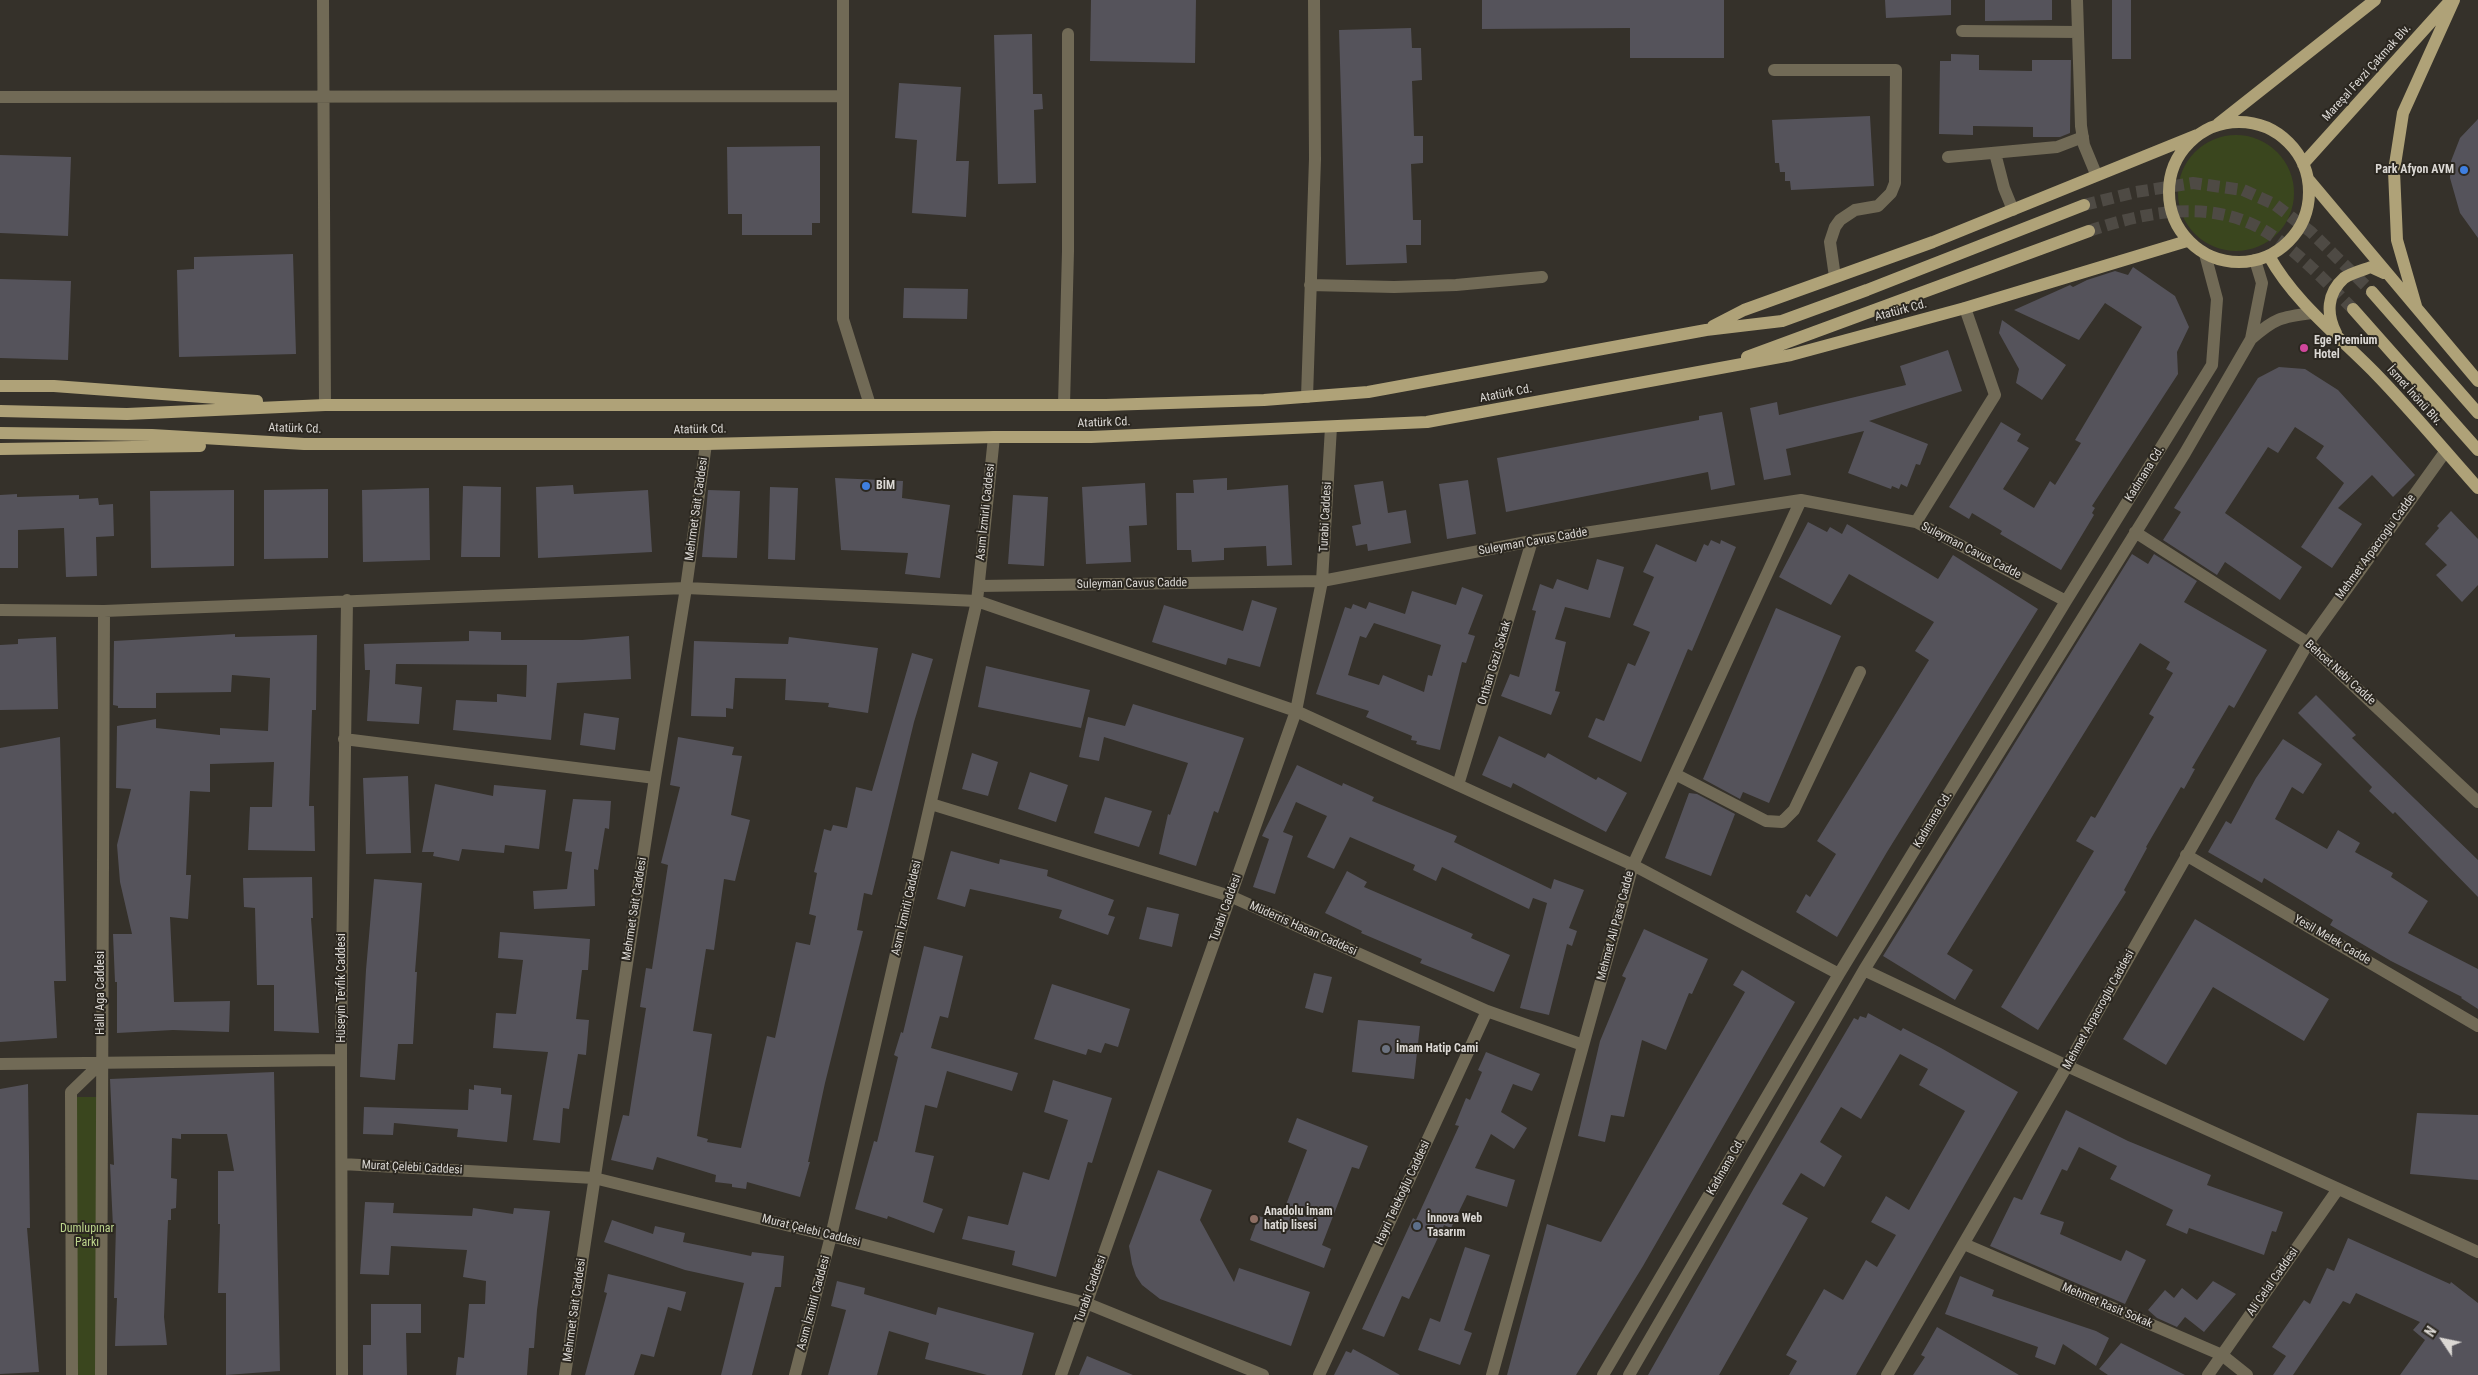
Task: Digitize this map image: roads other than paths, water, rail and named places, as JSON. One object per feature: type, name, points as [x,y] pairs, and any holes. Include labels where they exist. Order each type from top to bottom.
[{"type":"main road","points":[[2309,180],[2309,203],[2301,225],[2288,243],[2269,256],[2248,262],[2225,262],[2205,254],[2187,241],[2174,221],[2168,198],[2170,174],[2180,152],[2197,135],[2218,124],[2375,0]]},
{"type":"main road","points":[[2416,306],[2397,240],[2394,171],[2403,113],[2452,0]]},
{"type":"main road","name":"Mareşal Fevzi Çakmak Blv.","points":[[2303,164],[2452,0]]},
{"type":"main road","points":[[2218,124],[2242,121],[2265,126],[2286,139],[2301,158],[2309,180],[2478,382]]},
{"type":"main road","name":"Atatürk Cd.","points":[[1706,330],[1744,310],[2013,210],[2096,174],[2197,135]]},
{"type":"main road","name":"Atatürk Cd.","points":[[0,411],[127,414],[318,405],[1064,405],[1254,401],[1368,392],[1706,330],[1782,321],[1876,287],[2084,205]]},
{"type":"main road","points":[[1719,368],[2089,231]]},
{"type":"main road","name":"Atatürk Cd.","points":[[0,433],[152,436],[304,444],[706,444],[994,437],[1091,437],[1427,422],[1791,355],[1966,308],[2156,248],[2187,241]]},
{"type":"main road","name":"İsmet İnönü Blv.","points":[[2269,256],[2281,278],[2312,313],[2376,375],[2478,488]]},
{"type":"main road","points":[[2340,340],[2330,321],[2329,300],[2344,278],[2371,267],[2389,275]]},
{"type":"main road","points":[[2372,292],[2478,413]]},
{"type":"main road","name":"İsmet İnönü Blv.","points":[[2353,309],[2478,450]]},
{"type":"main road","points":[[0,386],[54,386],[318,405]]},
{"type":"main road","points":[[0,449],[304,444]]},
{"type":"street","points":[[318,405],[324,97],[323,0]]},
{"type":"street","points":[[844,0],[843,319],[870,405]]},
{"type":"street","points":[[1307,397],[1315,159],[1314,0]]},
{"type":"street","points":[[2077,0],[2083,137],[2096,174]]},
{"type":"street","points":[[1962,32],[2078,32]]},
{"type":"street","points":[[1064,405],[1068,251],[1068,34]]},
{"type":"street","points":[[1774,70],[1896,70],[1895,183],[1891,192],[1878,206],[1855,210],[1840,220],[1835,227],[1830,242],[1835,277]]},
{"type":"street","points":[[0,98],[843,96]]},
{"type":"street","points":[[1948,157],[2057,147],[2083,137]]},
{"type":"street","points":[[1995,153],[2004,188],[2013,210]]},
{"type":"street","name":"Kadınana Cd.","points":[[1604,1375],[1839,974],[2212,365],[2217,299],[2205,254]]},
{"type":"street","name":"Kadınana Cd.","points":[[1628,1375],[1864,970],[2186,454],[2252,340],[2262,283],[2255,260]]},
{"type":"street","points":[[1310,285],[1394,287],[1456,285],[1542,277]]},
{"type":"street","points":[[1916,522],[1995,395],[1966,308]]},
{"type":"street","points":[[2252,340],[2272,321],[2282,317],[2312,313]]},
{"type":"street","name":"Turabi Caddesi","points":[[1061,1375],[1296,711],[1322,581],[1331,427]]},
{"type":"street","name":"Asım İzmirli Caddesi","points":[[795,1375],[832,1236],[978,601],[994,437]]},
{"type":"street","name":"Mehrmet Sait Caddesi","points":[[565,1375],[654,778],[686,588],[706,444]]},
{"type":"street","name":"Mehmet Arpacroglu Cadde","points":[[2308,643],[2445,452]]},
{"type":"street","name":"Suleyman Cavus Cadde","points":[[979,586],[1322,581],[1532,541],[1801,500],[1916,522],[2066,601]]},
{"type":"street","name":"Mehmet Ali Pasa Cadde","points":[[1492,1375],[1633,865],[1801,500]]},
{"type":"street","name":"Behcet Nebi Cadde","points":[[2136,532],[2308,643],[2478,802]]},
{"type":"street","name":"Orthan Gazi Sokak","points":[[1458,785],[1532,541]]},
{"type":"street","points":[[0,610],[104,611],[686,588],[978,601],[1296,711],[1633,865],[1839,974]]},
{"type":"street","name":"Hüseyin Tevfik Caddesi","points":[[342,1375],[341,1060],[347,600]]},
{"type":"street","name":"Halil Aga Caddesi","points":[[100,1375],[104,611]]},
{"type":"street","name":"Mehmet Arpacroglu Caddesi","points":[[1887,1375],[2067,1066],[2308,643]]},
{"type":"street","points":[[1675,774],[1766,821],[1777,823],[1787,819],[1794,810],[1860,672]]},
{"type":"street","points":[[344,739],[654,778]]},
{"type":"street","name":"Müderris Hasan Caddesi","points":[[931,804],[1230,896],[1487,1011],[1583,1045]]},
{"type":"street","name":"Yesil Melek Cadde","points":[[2186,855],[2478,1026]]},
{"type":"street","points":[[1864,970],[2067,1066],[2478,1252]]},
{"type":"street","name":"Hayri Telekoğlu Caddesi","points":[[1319,1375],[1487,1011]]},
{"type":"street","points":[[0,1064],[341,1060]]},
{"type":"street","points":[[72,1375],[72,1092],[101,1063]]},
{"type":"street","name":"Murat Çelebi Caddesi","points":[[342,1164],[594,1178],[832,1236],[1086,1303],[1264,1375]]},
{"type":"street","name":"Ali Celal Caddesi","points":[[2208,1375],[2338,1189]]},
{"type":"street","name":"Mehmet Rasit Sokak","points":[[1964,1244],[2222,1355],[2247,1375]]},
{"type":"tunnel","points":[[2084,205],[2136,192],[2193,183],[2243,190],[2274,204],[2311,232],[2372,292]]},
{"type":"tunnel","points":[[2089,231],[2133,218],[2155,214],[2200,211],[2223,214],[2244,221],[2277,239],[2311,267],[2353,309]]},
{"type":"place","name":"Park Afyon AVM","points":[[2464,170]]},
{"type":"place","name":"Ege Premium Hotel","points":[[2304,348]]},
{"type":"place","name":"BİM","points":[[866,486]]},
{"type":"place","name":"İmam Hatip Cami","points":[[1386,1049]]},
{"type":"place","name":"Anadolu İmam hatip lisesi","points":[[1254,1219]]},
{"type":"place","name":"İnnova Web Tasarım","points":[[1417,1226]]},
{"type":"park label","name":"Dumlupınar Parkı","points":[[87,1236]]}]
